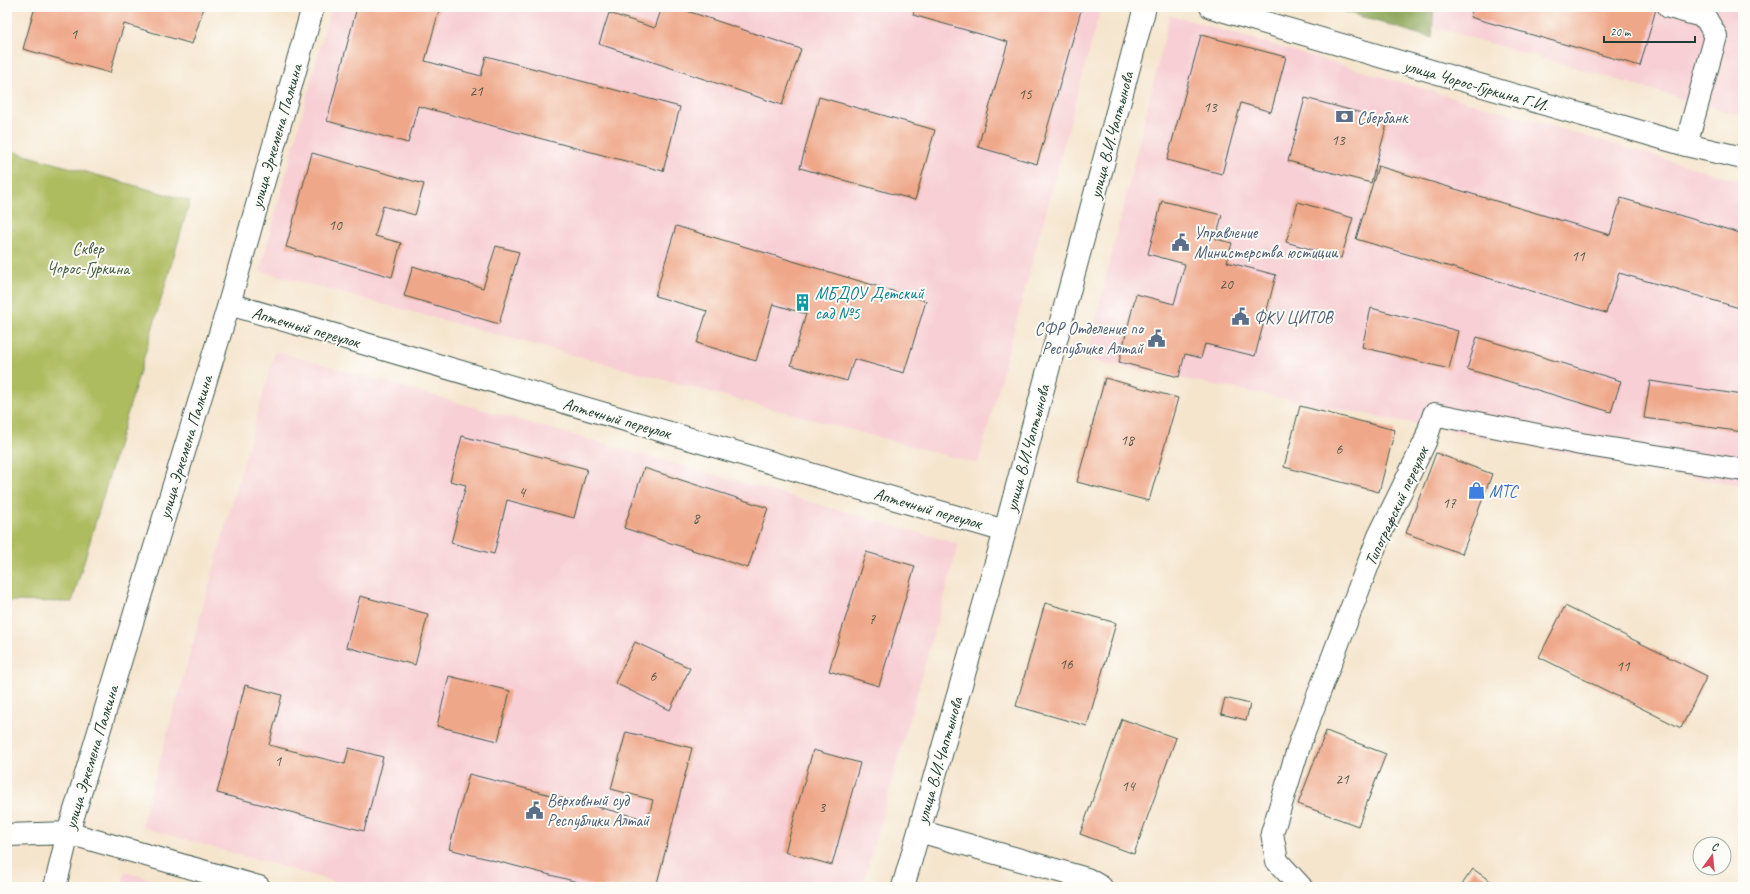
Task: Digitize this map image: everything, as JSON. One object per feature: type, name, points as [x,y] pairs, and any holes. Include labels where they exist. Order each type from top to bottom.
[{"type":"street","name":"улица Эркемена Палкина","points":[[55,887],[68,833],[228,304],[312,7]]},
{"type":"street","name":"улица В.И.Чаптынова","points":[[903,887],[1005,531],[1145,7]]},
{"type":"street","name":"улица Чорос-Гуркина Г.И.","points":[[1211,7],[1686,145],[1743,158]]},
{"type":"street","points":[[1670,7],[1705,17],[1716,36],[1686,145]]},
{"type":"street","name":"Аптечный переулок","points":[[228,304],[1005,531]]},
{"type":"street","name":"Типографский переулок","points":[[1300,887],[1278,861],[1272,833],[1301,740],[1379,536],[1425,442],[1434,414],[1581,444],[1743,470]]},
{"type":"street","points":[[918,831],[1087,879],[1101,887]]},
{"type":"street","points":[[7,835],[68,833],[259,887]]},
{"type":"shaded area","points":[[331,7],[1101,7],[978,464],[260,271]]},
{"type":"shaded area","points":[[1364,7],[1743,7],[1743,116]]},
{"type":"shaded area","points":[[1170,15],[1743,182],[1743,487],[1086,360]]},
{"type":"shaded area","points":[[275,351],[959,544],[862,887],[353,887],[141,827]]},
{"type":"shaded area","points":[[125,872],[178,887],[121,887]]},
{"type":"green space","points":[[1329,7],[1434,7],[1432,38]]},
{"type":"green space","name":"Сквер Чорос-Гуркина","points":[[7,150],[190,201],[72,602],[7,601]]},
{"type":"building","points":[[35,7],[204,7],[192,44],[124,24],[110,73],[23,49]]},
{"type":"building","points":[[357,7],[440,7],[425,61],[481,76],[486,56],[680,107],[663,171],[418,106],[408,143],[327,121]]},
{"type":"building","points":[[662,7],[675,7],[801,49],[782,105],[599,44],[609,13],[655,28]]},
{"type":"building","points":[[915,7],[1082,7],[1037,164],[978,147],[1008,42],[913,15]]},
{"type":"building","points":[[1473,7],[1651,7],[1656,9],[1640,66],[1470,17]]},
{"type":"building","points":[[1201,35],[1286,57],[1271,112],[1241,103],[1222,174],[1167,160]]},
{"type":"building","points":[[819,97],[935,130],[915,200],[800,168]]},
{"type":"building","points":[[1305,98],[1388,120],[1371,183],[1288,161]]},
{"type":"building","points":[[312,153],[424,184],[415,215],[383,206],[375,236],[401,243],[392,277],[286,247]]},
{"type":"building","points":[[1378,166],[1610,235],[1621,198],[1743,234],[1743,309],[1619,273],[1606,313],[1356,239]]},
{"type":"building","points":[[1162,201],[1222,215],[1216,239],[1232,243],[1227,262],[1276,275],[1255,356],[1205,344],[1201,358],[1185,354],[1179,377],[1119,362],[1136,294],[1174,304],[1185,264],[1148,254]]},
{"type":"building","points":[[1298,202],[1353,218],[1341,258],[1286,242]]},
{"type":"building","name":"МБДОУ Детский сад №5","points":[[676,226],[926,301],[904,373],[854,359],[847,381],[791,365],[806,314],[773,304],[756,361],[697,343],[707,311],[655,296]]},
{"type":"building","points":[[496,246],[519,252],[499,324],[404,296],[413,266],[483,288]]},
{"type":"building","points":[[1371,308],[1458,331],[1449,369],[1362,347]]},
{"type":"building","points":[[1477,337],[1621,381],[1611,412],[1467,369]]},
{"type":"building","points":[[1105,378],[1178,398],[1149,501],[1077,482]]},
{"type":"building","points":[[1650,381],[1743,395],[1743,432],[1644,418]]},
{"type":"building","points":[[1300,406],[1395,430],[1379,492],[1284,467]]},
{"type":"building","points":[[462,436],[587,469],[574,518],[507,500],[494,554],[451,543],[466,485],[450,481]]},
{"type":"building","points":[[1436,453],[1492,474],[1462,554],[1406,533]]},
{"type":"building","points":[[644,468],[768,508],[748,568],[624,528]]},
{"type":"building","points":[[866,552],[915,566],[879,686],[829,671]]},
{"type":"building","points":[[360,596],[428,614],[415,665],[346,647]]},
{"type":"building","points":[[1045,603],[1116,623],[1087,726],[1016,706]]},
{"type":"building","points":[[1565,606],[1707,676],[1681,728],[1539,657]]},
{"type":"building","points":[[635,642],[690,668],[670,710],[615,683]]},
{"type":"building","points":[[449,676],[510,691],[498,741],[437,726]]},
{"type":"building","points":[[245,685],[282,695],[269,745],[345,764],[349,748],[383,757],[364,831],[217,793]]},
{"type":"building","points":[[1225,698],[1250,704],[1246,720],[1221,714]]},
{"type":"building","points":[[1122,719],[1176,738],[1134,854],[1080,834]]},
{"type":"building","points":[[1326,731],[1386,754],[1358,826],[1298,804]]},
{"type":"building","name":"Верховный суд Республики Алтай","points":[[626,732],[692,748],[656,887],[597,887],[449,849],[469,774],[648,820],[653,800],[611,789]]},
{"type":"building","points":[[813,750],[860,763],[832,865],[785,852]]},
{"type":"building","points":[[1473,869],[1499,887],[1460,887]]},
{"type":"place","name":"Сбербанк","points":[[1344,117]]},
{"type":"place","name":"Управление Министерства юстиции","points":[[1181,242]]},
{"type":"place","name":"МБДОУ Детский сад №5","points":[[802,303]]},
{"type":"place","name":"ФКУ ЦИТОВ","points":[[1241,317]]},
{"type":"place","name":"СФР Отделение по Республике Алтай","points":[[1156,338]]},
{"type":"place","name":"МТС","points":[[1476,491]]},
{"type":"place","name":"Верховный суд Республики Алтай","points":[[534,810]]}]
